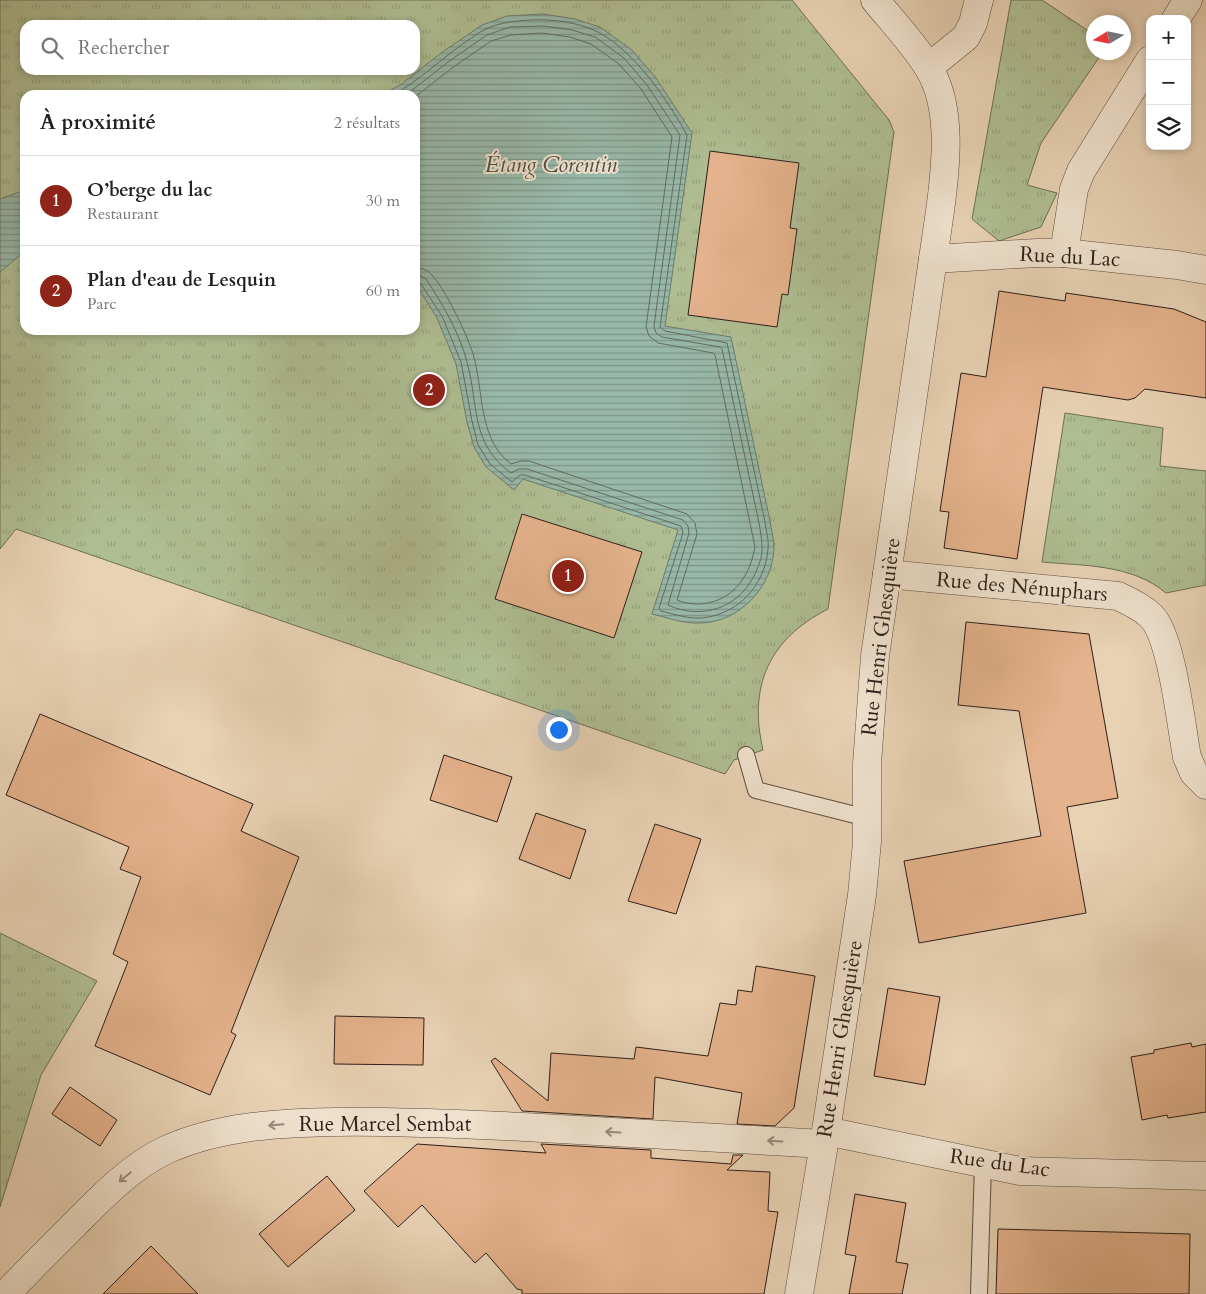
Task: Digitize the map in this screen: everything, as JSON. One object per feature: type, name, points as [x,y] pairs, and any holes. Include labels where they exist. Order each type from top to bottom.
[{"type":"street","name":"Rue Henri Ghesquière","points":[[799,1294],[862,895],[872,691],[887,574],[944,187],[947,146],[941,102],[937,85],[929,67],[875,0]]},
{"type":"street","points":[[929,67],[966,37],[973,23],[979,0]]},
{"type":"street","points":[[1179,15],[1188,0]]},
{"type":"street","points":[[1064,254],[1074,189],[1081,171],[1146,66]]},
{"type":"street","name":"Rue du Lac","points":[[933,259],[1037,252],[1177,265],[1206,270]]},
{"type":"street","name":"Rue des Nénuphars","points":[[887,574],[1118,596],[1135,604],[1151,616],[1162,631],[1168,652],[1187,757],[1194,773],[1206,784]]},
{"type":"street","name":"Rue Marcel Sembat","points":[[6,1294],[91,1208],[142,1164],[174,1147],[198,1138],[232,1130],[294,1123],[438,1123],[825,1137]]},
{"type":"street","name":"Rue du Lac","points":[[825,1137],[1020,1170],[1206,1176]]},
{"type":"lane","points":[[746,755],[756,790],[867,818]]},
{"type":"lane","points":[[979,1294],[983,1164]]},
{"type":"green space","points":[[0,0],[792,0],[889,120],[894,132],[828,609],[808,621],[791,635],[778,650],[768,667],[761,685],[759,727],[763,750],[734,760],[725,774],[16,529],[0,549]]},
{"type":"green space","points":[[1011,0],[1042,0],[1086,29],[1086,60],[1097,60],[1041,143],[1027,185],[1057,193],[1041,227],[999,241],[972,219]]},
{"type":"green space","points":[[1065,413],[1163,428],[1160,466],[1206,471],[1206,585],[1166,593],[1138,576],[1107,568],[1042,562]]},
{"type":"green space","points":[[0,933],[97,981],[41,1075],[0,1207]]},
{"type":"water","name":"Étang Corentin","points":[[543,14],[575,19],[600,27],[632,50],[656,78],[692,133],[665,326],[731,337],[774,545],[768,576],[761,588],[741,609],[715,621],[689,623],[652,614],[678,530],[523,479],[514,490],[486,467],[474,447],[467,422],[456,364],[437,318],[420,291],[420,90],[391,90],[413,75],[420,75],[420,69],[482,25],[507,16]]},
{"type":"water","points":[[20,192],[20,255],[0,272],[0,199]]},
{"type":"building","points":[[710,151],[799,163],[790,228],[797,229],[788,295],[782,294],[777,327],[688,315]]},
{"type":"building","points":[[999,291],[1065,301],[1066,293],[1174,309],[1206,322],[1206,398],[1145,389],[1135,398],[1128,400],[1043,387],[1017,559],[944,548],[949,512],[940,511],[961,373],[986,377]]},
{"type":"building","points":[[522,514],[642,552],[614,638],[495,599]]},
{"type":"building","points":[[966,622],[1089,634],[1118,798],[1067,807],[1086,913],[919,943],[904,861],[1041,836],[1019,711],[958,705]]},
{"type":"building","points":[[40,714],[253,804],[241,831],[299,857],[231,1032],[236,1035],[210,1095],[95,1046],[128,962],[113,954],[141,877],[120,869],[129,847],[6,795]]},
{"type":"building","points":[[444,755],[512,777],[497,822],[430,800]]},
{"type":"building","points":[[536,813],[586,830],[570,879],[519,859]]},
{"type":"building","points":[[655,824],[701,839],[676,914],[628,901]]},
{"type":"building","points":[[756,966],[815,976],[794,1108],[775,1126],[737,1124],[742,1093],[655,1077],[653,1119],[522,1111],[491,1061],[495,1058],[548,1101],[551,1053],[634,1059],[636,1047],[708,1056],[720,1003],[736,1005],[738,990],[752,992]]},
{"type":"building","points":[[888,988],[940,997],[925,1085],[874,1076]]},
{"type":"building","points":[[335,1016],[424,1018],[423,1065],[334,1064]]},
{"type":"building","points":[[1191,1043],[1192,1047],[1206,1044],[1206,1112],[1168,1118],[1167,1115],[1142,1120],[1131,1057],[1154,1053],[1154,1050]]},
{"type":"building","points":[[70,1087],[117,1120],[100,1146],[52,1114]]},
{"type":"building","points":[[417,1144],[546,1153],[541,1144],[651,1150],[651,1158],[731,1164],[733,1155],[743,1155],[727,1170],[770,1172],[768,1211],[778,1212],[764,1294],[522,1294],[522,1290],[517,1289],[486,1253],[475,1263],[422,1205],[398,1227],[364,1191]]},
{"type":"building","points":[[327,1176],[355,1210],[288,1267],[259,1234]]},
{"type":"building","points":[[855,1194],[906,1203],[896,1262],[908,1264],[902,1294],[849,1294],[856,1256],[845,1254]]},
{"type":"building","points":[[998,1229],[1190,1234],[1189,1294],[996,1294]]},
{"type":"building","points":[[151,1246],[198,1294],[103,1294]]},
{"type":"place","name":"Plan d'eau de Lesquin","points":[[429,390]]},
{"type":"place","name":"O’berge du lac","points":[[568,576]]}]
